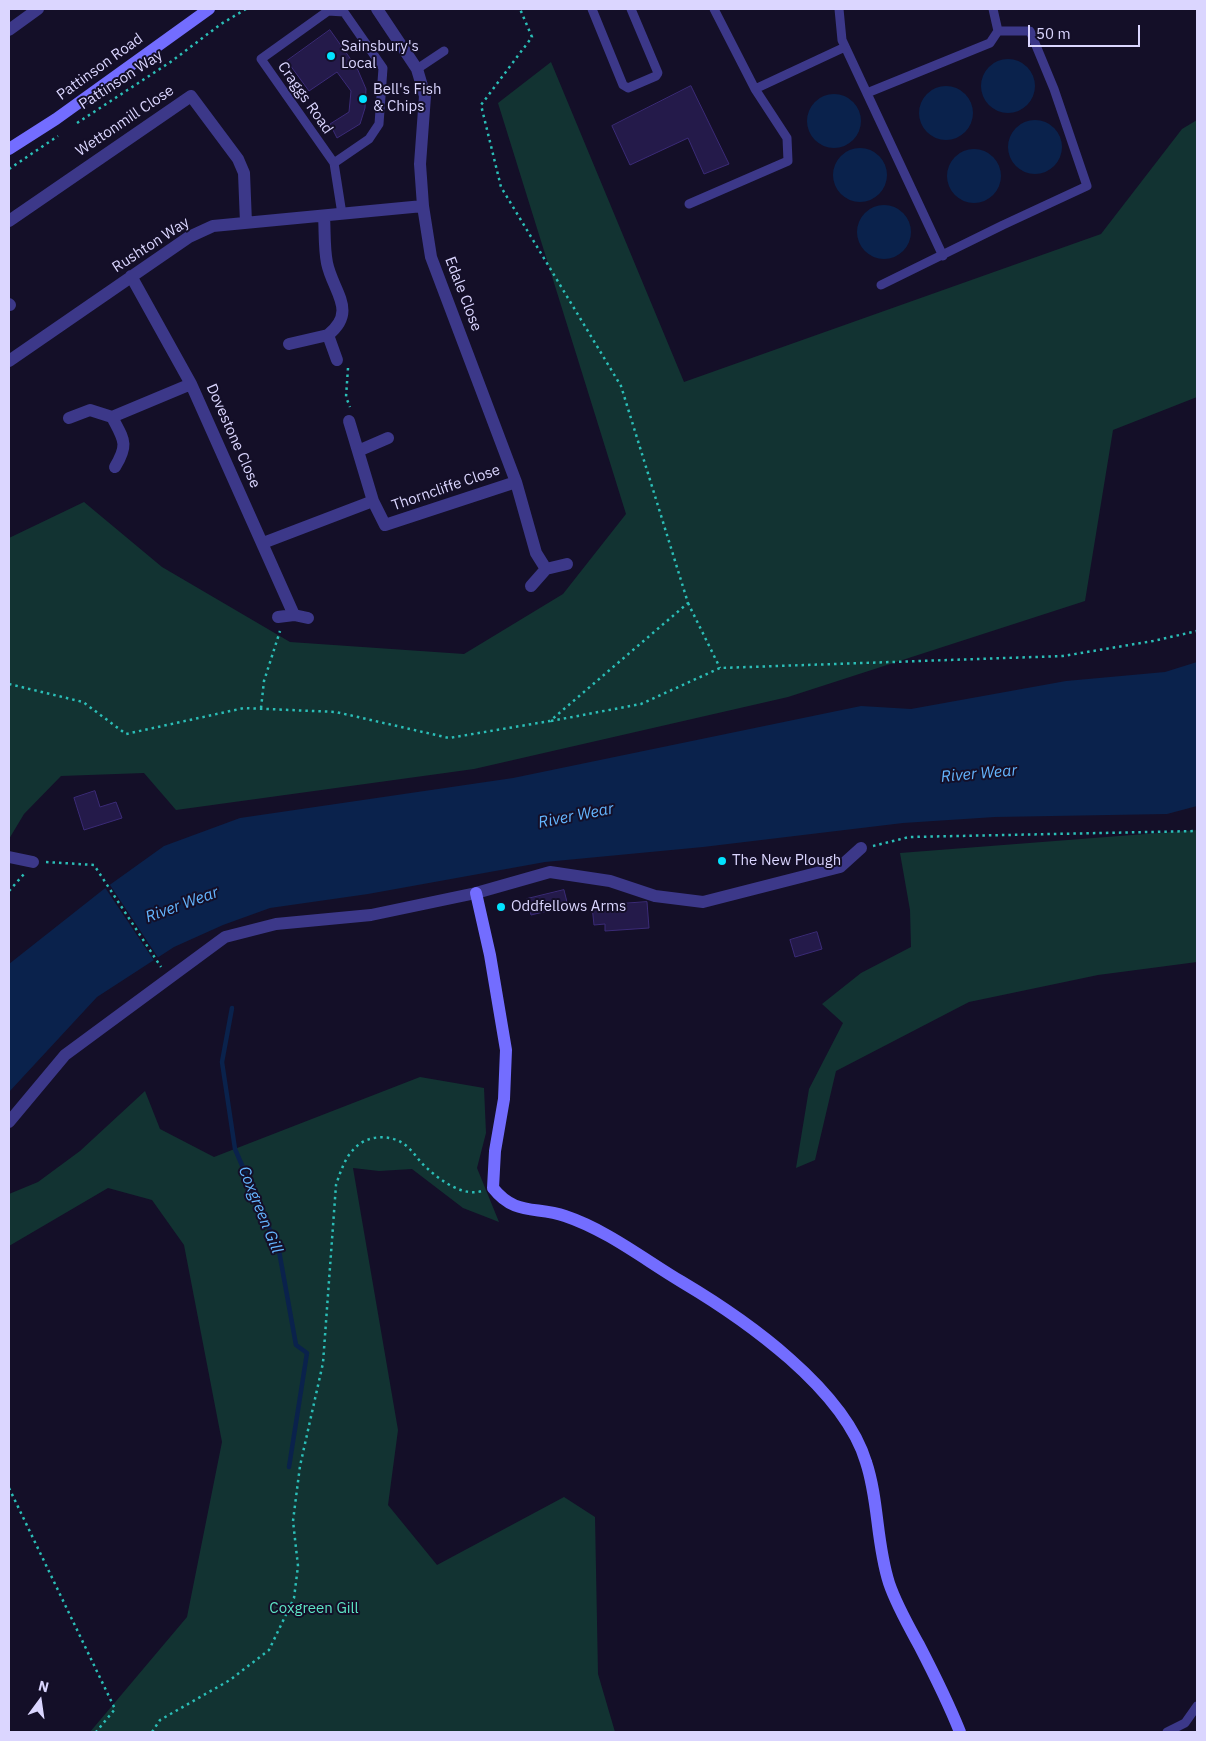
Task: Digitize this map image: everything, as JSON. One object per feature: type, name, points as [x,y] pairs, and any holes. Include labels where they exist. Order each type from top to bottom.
[{"type":"street","name":"Pattinson Road","points":[[9,149],[56,119],[209,9]]},
{"type":"street","name":"Edale Close","points":[[378,9],[417,69],[425,96],[420,164],[423,206],[431,257],[516,482],[536,552],[546,569]]},
{"type":"street","points":[[9,30],[32,10]]},
{"type":"street","name":"Wettonmill Close","points":[[9,221],[191,96],[238,159],[244,173],[246,223]]},
{"type":"street","name":"Rushton Way","points":[[9,361],[189,237],[213,226],[423,206]]},
{"type":"street","points":[[289,344],[328,335],[338,328],[344,317],[342,304],[328,266],[324,216]]},
{"type":"street","name":"Dovestone Close","points":[[131,276],[191,384],[294,615]]},
{"type":"street","points":[[328,335],[337,360]]},
{"type":"street","points":[[69,418],[90,410],[112,417],[191,384]]},
{"type":"street","points":[[112,417],[125,441],[123,454],[114,468]]},
{"type":"street","name":"Thorncliffe Close","points":[[349,421],[373,501],[385,526],[516,482]]},
{"type":"street","points":[[358,451],[388,438]]},
{"type":"street","name":"Thorncliffe Close","points":[[263,543],[373,501]]},
{"type":"street","points":[[531,586],[546,569],[567,564]]},
{"type":"street","points":[[278,617],[294,615],[308,618]]},
{"type":"street","points":[[9,1122],[65,1055],[225,937],[276,924],[371,915],[476,893],[550,872],[610,881],[655,896],[702,902],[840,868],[861,848]]},
{"type":"street","points":[[9,857],[33,862]]},
{"type":"street","points":[[476,893],[490,954],[506,1050],[504,1099],[495,1151],[493,1188],[502,1200],[518,1207],[564,1216],[599,1230],[740,1318],[836,1404],[857,1435],[867,1463],[880,1550],[890,1584],[946,1698],[960,1732]]},
{"type":"lane","points":[[592,9],[623,85],[628,88],[656,76],[658,73],[631,9]]},
{"type":"lane","points":[[689,204],[788,161],[787,138],[755,89],[714,9]]},
{"type":"lane","points":[[839,9],[842,40],[942,256]]},
{"type":"lane","points":[[867,93],[990,43],[998,31],[993,9]]},
{"type":"lane","name":"Craggs Road","points":[[334,163],[369,138],[379,124],[383,68],[344,12],[328,11],[261,60],[334,163],[342,214]]},
{"type":"lane","points":[[881,285],[1003,224],[1087,186],[1054,89],[1030,31],[998,31]]},
{"type":"lane","points":[[755,89],[845,47]]},
{"type":"lane","points":[[417,69],[444,51]]},
{"type":"lane","points":[[1167,1732],[1185,1723],[1197,1706]]},
{"type":"path","name":"Pattinson Way","points":[[73,126],[135,83],[172,61],[221,24],[246,9]]},
{"type":"path","points":[[9,170],[65,131]]},
{"type":"path","points":[[337,360],[347,362],[346,397],[352,414],[349,421]]},
{"type":"path","points":[[688,603],[720,668]]},
{"type":"path","points":[[261,708],[264,681],[280,630],[278,617]]},
{"type":"path","points":[[550,721],[641,704],[720,668],[796,667],[1063,656],[1153,642],[1197,631]]},
{"type":"path","points":[[861,848],[909,837],[1197,831]]},
{"type":"path","points":[[9,891],[33,862],[94,865],[165,972]]},
{"type":"path","points":[[152,1732],[160,1720],[230,1680],[269,1650],[294,1598],[298,1566],[293,1521],[300,1466],[323,1362],[336,1186],[341,1171],[354,1148],[369,1139],[386,1137],[404,1144],[428,1170],[463,1192],[473,1194],[493,1188]]},
{"type":"path","points":[[9,1488],[115,1709],[96,1732]]},
{"type":"green space","points":[[551,62],[684,382],[1101,234],[1182,129],[1197,120],[1197,397],[1113,430],[1085,601],[788,697],[474,769],[176,810],[144,773],[61,776],[24,814],[9,839],[9,538],[84,502],[162,567],[290,642],[464,654],[563,594],[626,514],[498,103]]},
{"type":"green space","points":[[1197,830],[1197,962],[1098,975],[969,1002],[836,1071],[815,1160],[796,1168],[809,1089],[843,1023],[822,1004],[861,973],[911,947],[910,910],[900,853]]},
{"type":"green space","name":"Coxgreen Gill","points":[[420,1077],[484,1088],[486,1133],[477,1168],[499,1222],[463,1208],[412,1169],[379,1171],[353,1168],[398,1430],[388,1505],[437,1565],[564,1497],[595,1517],[598,1674],[615,1732],[90,1732],[187,1617],[222,1442],[184,1245],[152,1200],[108,1188],[9,1246],[9,1194],[38,1182],[80,1151],[145,1091],[160,1129],[214,1157]]},
{"type":"water","points":[[1003,59],[1013,59],[1027,67],[1033,76],[1035,86],[1033,96],[1027,105],[1013,113],[1003,113],[993,108],[986,101],[981,91],[981,81],[986,71],[993,64]]},
{"type":"water","points":[[941,86],[951,86],[965,94],[971,103],[973,113],[971,123],[965,132],[951,140],[941,140],[931,135],[924,128],[919,118],[919,108],[924,98],[931,91]]},
{"type":"water","points":[[829,94],[839,94],[853,102],[859,111],[861,121],[859,131],[853,140],[839,148],[829,148],[819,143],[812,136],[807,126],[807,116],[812,106],[819,99]]},
{"type":"water","points":[[1030,120],[1040,120],[1054,128],[1060,137],[1062,147],[1060,157],[1054,166],[1040,174],[1030,174],[1020,169],[1013,162],[1008,152],[1008,142],[1013,132],[1020,125]]},
{"type":"water","points":[[855,148],[865,148],[879,156],[885,165],[887,175],[885,185],[879,194],[865,202],[855,202],[845,197],[838,190],[833,180],[833,170],[838,160],[845,153]]},
{"type":"water","points":[[969,149],[979,149],[993,157],[999,166],[1001,176],[999,186],[993,195],[979,203],[969,203],[959,198],[952,191],[947,181],[947,171],[952,161],[959,154]]},
{"type":"water","points":[[879,205],[889,205],[903,213],[909,222],[911,232],[909,242],[903,251],[889,259],[879,259],[869,254],[862,247],[857,237],[857,227],[862,217],[869,210]]},
{"type":"water","name":"River Wear","points":[[1197,662],[1197,806],[1167,814],[995,817],[903,823],[703,847],[545,862],[368,894],[270,908],[223,925],[174,947],[97,997],[9,1092],[9,964],[104,889],[164,846],[240,818],[513,778],[861,706],[911,709],[1066,681],[1165,672]]},
{"type":"pier","points":[[108,882],[159,959],[155,962],[104,886]]},
{"type":"building","points":[[330,30],[357,68],[366,89],[365,108],[360,124],[337,138],[330,124],[349,112],[351,91],[337,72],[309,91],[287,61]]},
{"type":"building","points":[[691,86],[729,164],[704,174],[688,138],[630,165],[612,126]]},
{"type":"building","points":[[95,791],[100,807],[116,802],[122,818],[84,830],[74,798]]},
{"type":"building","points":[[564,890],[568,906],[531,915],[527,899]]},
{"type":"building","points":[[647,902],[649,928],[605,931],[605,924],[594,925],[592,906]]},
{"type":"building","points":[[817,932],[822,949],[795,957],[790,940]]},
{"type":"waterway","name":"Coxgreen Gill","points":[[232,1008],[222,1062],[235,1149],[279,1251],[296,1345],[307,1353],[289,1467]]},
{"type":"place","name":"Sainsbury's Local","points":[[331,56]]},
{"type":"place","name":"Bell's Fish & Chips","points":[[363,99]]},
{"type":"place","name":"The New Plough","points":[[722,861]]},
{"type":"place","name":"Oddfellows Arms","points":[[501,907]]}]
